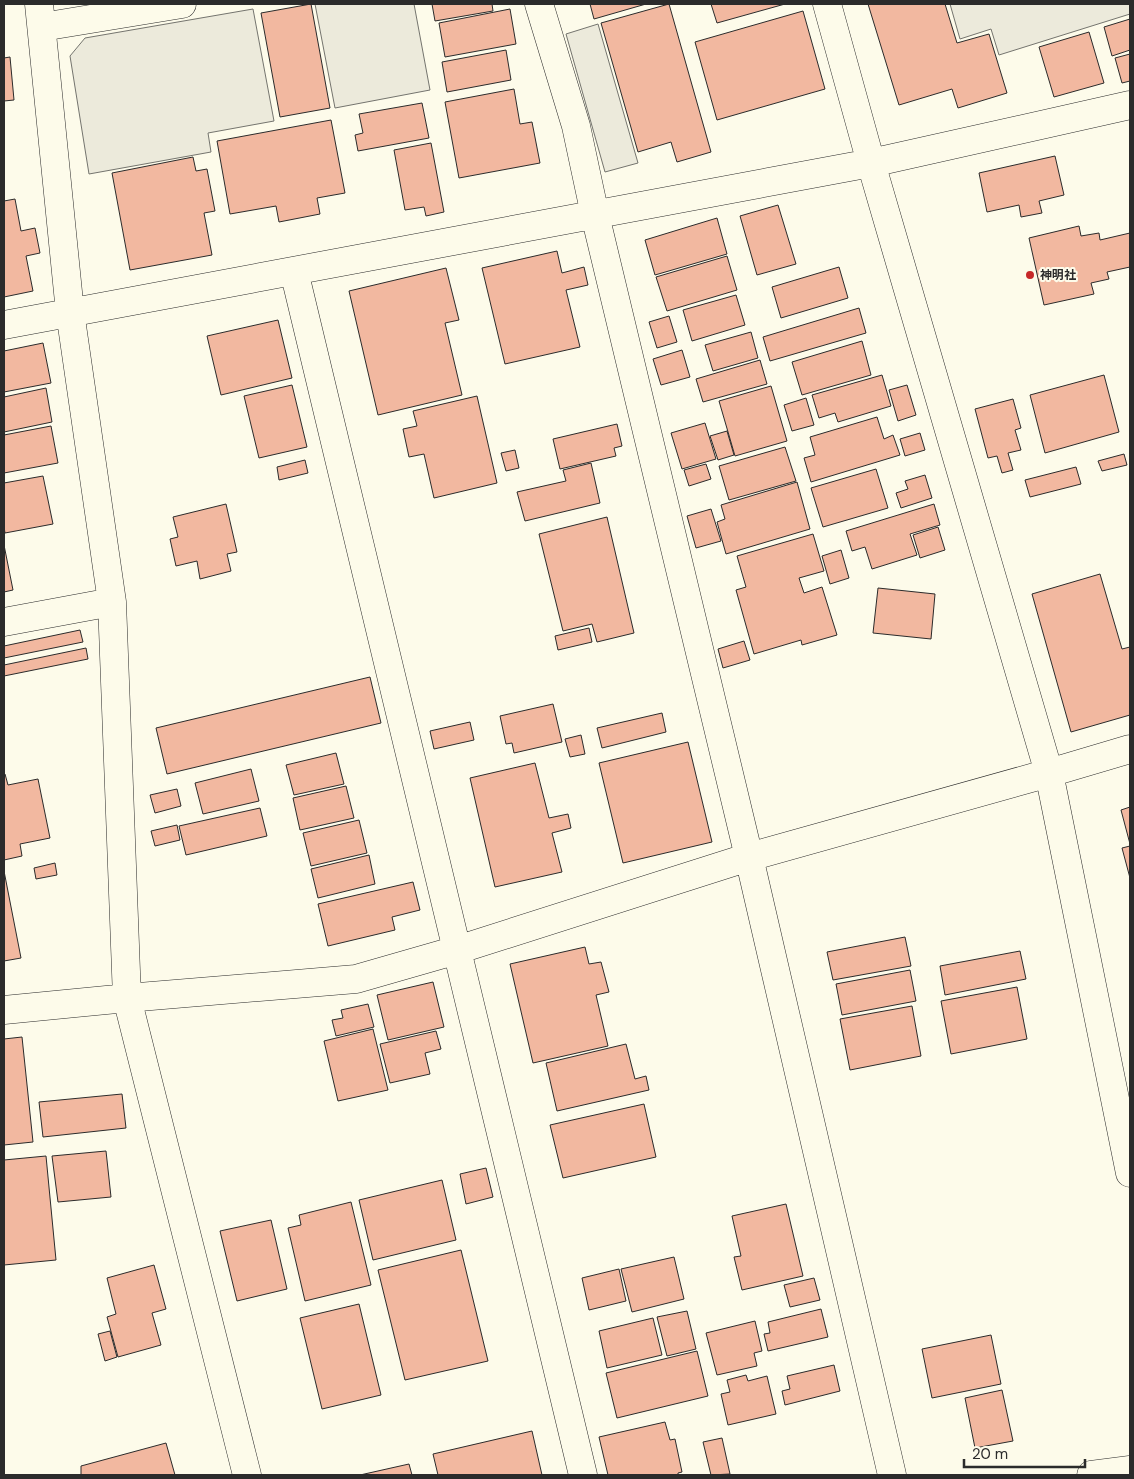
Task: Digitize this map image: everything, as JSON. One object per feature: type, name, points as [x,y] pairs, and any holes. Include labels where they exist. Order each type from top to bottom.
[{"type":"street","points":[[182,4],[40,16],[70,312],[112,602],[127,998],[247,1475]]},
{"type":"street","points":[[539,4],[576,126],[595,215],[749,857],[892,1475]]},
{"type":"street","points":[[827,4],[871,163],[1049,773],[1130,1172]]},
{"type":"street","points":[[4,325],[871,163],[1130,105]]},
{"type":"street","points":[[294,271],[583,1475]]},
{"type":"street","points":[[4,622],[112,602]]},
{"type":"street","points":[[4,1010],[356,979],[457,950],[749,857],[1049,773],[1130,748]]},
{"type":"street","points":[[1091,1475],[1130,1470]]},
{"type":"shaded area","points":[[315,4],[414,4],[430,90],[335,108]]},
{"type":"shaded area","points":[[950,4],[1130,4],[1130,14],[999,55],[991,29],[960,39]]},
{"type":"shaded area","points":[[253,9],[274,121],[208,133],[211,152],[89,174],[70,56],[85,38]]},
{"type":"shaded area","points":[[598,24],[638,163],[605,172],[566,34]]},
{"type":"building","points":[[311,4],[330,108],[280,117],[261,13]]},
{"type":"building","points":[[432,4],[492,4],[493,11],[435,21]]},
{"type":"building","points":[[590,4],[646,4],[594,19]]},
{"type":"building","points":[[669,4],[711,152],[677,162],[671,142],[638,152],[601,23]]},
{"type":"building","points":[[711,4],[785,4],[717,23]]},
{"type":"building","points":[[868,4],[945,4],[957,43],[989,34],[1007,93],[958,108],[952,89],[899,105]]},
{"type":"building","points":[[510,9],[516,44],[445,57],[439,23]]},
{"type":"building","points":[[803,11],[825,89],[717,120],[695,42]]},
{"type":"building","points":[[1130,19],[1130,50],[1112,56],[1104,27]]},
{"type":"building","points":[[1089,32],[1104,83],[1054,97],[1039,47]]},
{"type":"building","points":[[506,50],[511,80],[447,92],[442,62]]},
{"type":"building","points":[[1130,54],[1130,81],[1122,83],[1115,58]]},
{"type":"building","points":[[10,57],[14,100],[4,101],[4,58]]},
{"type":"building","points":[[514,89],[520,124],[532,122],[540,163],[459,178],[445,102]]},
{"type":"building","points":[[422,103],[429,138],[358,151],[355,135],[363,133],[359,114]]},
{"type":"building","points":[[331,120],[345,193],[317,198],[320,214],[279,222],[276,206],[230,214],[217,141]]},
{"type":"building","points":[[431,143],[444,212],[426,216],[424,207],[405,210],[394,150]]},
{"type":"building","points":[[1055,156],[1064,195],[1039,201],[1042,213],[1021,217],[1019,205],[987,212],[979,173]]},
{"type":"building","points":[[193,157],[196,171],[207,169],[215,211],[204,213],[212,255],[130,270],[112,173]]},
{"type":"building","points":[[15,199],[21,231],[35,228],[40,253],[26,256],[33,291],[4,297],[4,201]]},
{"type":"building","points":[[778,205],[796,264],[757,275],[740,216]]},
{"type":"building","points":[[717,218],[727,254],[655,275],[645,240]]},
{"type":"building","points":[[1079,226],[1081,236],[1099,233],[1100,240],[1130,233],[1130,267],[1107,272],[1109,279],[1091,283],[1094,294],[1044,305],[1029,238]]},
{"type":"building","points":[[557,251],[562,273],[584,267],[588,285],[566,290],[580,347],[505,364],[482,268]]},
{"type":"building","points":[[727,256],[737,290],[667,311],[656,277]]},
{"type":"building","points":[[839,267],[848,298],[781,318],[772,287]]},
{"type":"building","points":[[446,268],[459,320],[445,323],[462,395],[378,415],[349,291]]},
{"type":"building","points":[[736,295],[745,325],[692,341],[683,310]]},
{"type":"building","points":[[859,308],[866,333],[770,361],[763,337]]},
{"type":"building","points":[[669,316],[677,342],[657,348],[649,322]]},
{"type":"building","points":[[278,320],[292,378],[221,395],[207,336]]},
{"type":"building","points":[[751,332],[758,358],[713,371],[705,345]]},
{"type":"building","points":[[862,341],[871,375],[802,395],[792,362]]},
{"type":"building","points":[[43,343],[51,383],[4,392],[4,351]]},
{"type":"building","points":[[682,350],[690,377],[661,385],[653,359]]},
{"type":"building","points":[[760,360],[767,384],[703,402],[696,379]]},
{"type":"building","points":[[882,375],[891,406],[838,422],[835,413],[819,418],[812,395]]},
{"type":"building","points":[[1104,375],[1119,432],[1045,453],[1030,395]]},
{"type":"building","points":[[292,385],[307,447],[259,458],[244,396]]},
{"type":"building","points":[[907,385],[916,415],[898,421],[889,390]]},
{"type":"building","points":[[771,386],[787,441],[735,456],[719,401]]},
{"type":"building","points":[[46,388],[52,422],[4,432],[4,397]]},
{"type":"building","points":[[477,396],[497,483],[434,498],[424,454],[409,457],[403,429],[417,426],[413,411]]},
{"type":"building","points":[[806,398],[814,425],[792,431],[784,405]]},
{"type":"building","points":[[1013,399],[1021,428],[1015,430],[1021,450],[1008,453],[1013,470],[1002,473],[997,456],[988,458],[975,409]]},
{"type":"building","points":[[877,417],[884,439],[893,435],[900,455],[811,482],[804,458],[815,455],[810,437]]},
{"type":"building","points":[[705,423],[716,459],[682,469],[671,433]]},
{"type":"building","points":[[617,424],[622,446],[614,448],[616,456],[560,469],[553,439]]},
{"type":"building","points":[[51,426],[58,463],[4,473],[4,435]]},
{"type":"building","points":[[727,431],[734,455],[718,460],[710,436]]},
{"type":"building","points":[[920,433],[925,450],[905,456],[900,439]]},
{"type":"building","points":[[785,447],[796,481],[729,500],[719,466]]},
{"type":"building","points":[[515,450],[519,468],[506,471],[501,453]]},
{"type":"building","points":[[1124,454],[1127,465],[1102,471],[1098,461]]},
{"type":"building","points":[[305,460],[308,473],[279,480],[277,467]]},
{"type":"building","points":[[591,463],[600,503],[525,521],[517,492],[566,481],[563,470]]},
{"type":"building","points":[[706,464],[711,479],[689,486],[684,470]]},
{"type":"building","points":[[1076,467],[1081,484],[1030,497],[1025,480]]},
{"type":"building","points":[[876,469],[888,508],[823,527],[811,488]]},
{"type":"building","points":[[925,475],[932,498],[901,508],[896,493],[908,489],[905,481]]},
{"type":"building","points":[[43,476],[53,524],[5,533],[4,483]]},
{"type":"building","points":[[797,482],[810,529],[726,554],[717,522],[725,519],[721,505]]},
{"type":"building","points":[[226,504],[237,552],[227,554],[231,571],[200,579],[197,561],[176,566],[170,539],[178,537],[173,517]]},
{"type":"building","points":[[934,504],[940,525],[910,534],[917,555],[872,569],[865,547],[852,551],[846,531]]},
{"type":"building","points":[[711,509],[721,541],[696,548],[687,516]]},
{"type":"building","points":[[607,517],[634,633],[597,642],[592,624],[563,631],[539,534]]},
{"type":"building","points":[[938,527],[945,550],[920,558],[913,535]]},
{"type":"building","points":[[813,534],[824,571],[799,578],[804,593],[822,587],[837,635],[802,645],[801,640],[754,654],[736,590],[746,587],[737,556]]},
{"type":"building","points":[[4,545],[13,590],[4,592]]},
{"type":"building","points":[[841,550],[849,578],[830,584],[822,556]]},
{"type":"building","points":[[1100,574],[1122,649],[1130,647],[1130,715],[1071,732],[1032,594]]},
{"type":"building","points":[[878,588],[935,594],[931,639],[873,633]]},
{"type":"building","points":[[589,628],[592,642],[558,650],[555,636]]},
{"type":"building","points":[[80,630],[83,642],[4,658],[4,646]]},
{"type":"building","points":[[744,641],[750,660],[723,668],[718,649]]},
{"type":"building","points":[[86,648],[88,659],[4,676],[4,665]]},
{"type":"building","points":[[370,677],[381,723],[167,774],[156,728]]},
{"type":"building","points":[[553,704],[562,742],[514,753],[512,743],[506,744],[500,716]]},
{"type":"building","points":[[662,713],[666,732],[602,748],[597,728]]},
{"type":"building","points":[[470,722],[474,740],[434,749],[430,731]]},
{"type":"building","points":[[581,735],[585,754],[570,757],[565,739]]},
{"type":"building","points":[[688,742],[712,842],[623,863],[599,763]]},
{"type":"building","points":[[336,753],[344,784],[294,795],[286,765]]},
{"type":"building","points":[[535,763],[549,818],[568,814],[571,828],[552,833],[562,872],[495,887],[470,778]]},
{"type":"building","points":[[251,769],[259,801],[203,814],[195,783]]},
{"type":"building","points":[[4,774],[8,785],[38,779],[50,838],[20,844],[22,856],[4,860]]},
{"type":"building","points":[[346,786],[354,818],[300,830],[293,798]]},
{"type":"building","points":[[177,789],[181,806],[155,813],[150,795]]},
{"type":"building","points":[[1130,807],[1130,844],[1121,810]]},
{"type":"building","points":[[260,808],[267,836],[186,855],[179,826]]},
{"type":"building","points":[[359,820],[367,853],[311,866],[303,833]]},
{"type":"building","points":[[177,825],[180,840],[155,846],[151,831]]},
{"type":"building","points":[[1130,846],[1130,878],[1122,848]]},
{"type":"building","points":[[369,855],[375,884],[318,898],[311,869]]},
{"type":"building","points":[[55,863],[57,875],[36,879],[34,868]]},
{"type":"building","points":[[4,871],[21,958],[4,961]]},
{"type":"building","points":[[413,882],[420,910],[392,917],[395,930],[328,946],[318,904]]},
{"type":"building","points":[[905,937],[911,966],[833,980],[827,952]]},
{"type":"building","points":[[585,947],[589,964],[601,962],[609,992],[596,995],[608,1046],[533,1063],[510,964]]},
{"type":"building","points":[[1020,951],[1026,979],[945,995],[940,966]]},
{"type":"building","points":[[910,970],[916,1001],[842,1015],[836,984]]},
{"type":"building","points":[[433,982],[444,1027],[388,1040],[377,995]]},
{"type":"building","points":[[1017,987],[1027,1039],[951,1054],[941,1001]]},
{"type":"building","points":[[368,1004],[374,1027],[336,1036],[332,1020],[343,1018],[341,1010]]},
{"type":"building","points":[[912,1006],[921,1056],[850,1070],[840,1019]]},
{"type":"building","points":[[373,1029],[388,1090],[338,1101],[324,1041]]},
{"type":"building","points":[[436,1031],[441,1049],[425,1053],[430,1074],[390,1083],[380,1044]]},
{"type":"building","points":[[22,1037],[33,1142],[4,1145],[4,1039]]},
{"type":"building","points":[[626,1044],[635,1079],[646,1076],[649,1090],[557,1111],[546,1063]]},
{"type":"building","points":[[122,1094],[126,1128],[43,1137],[39,1102]]},
{"type":"building","points":[[644,1104],[656,1157],[563,1178],[550,1125]]},
{"type":"building","points":[[106,1151],[111,1197],[58,1202],[52,1156]]},
{"type":"building","points":[[46,1156],[56,1260],[4,1265],[4,1160]]},
{"type":"building","points":[[486,1168],[493,1197],[466,1204],[460,1174]]},
{"type":"building","points":[[442,1180],[456,1240],[373,1260],[359,1200]]},
{"type":"building","points":[[351,1202],[371,1285],[305,1301],[288,1228],[301,1225],[299,1215]]},
{"type":"building","points":[[786,1204],[803,1276],[742,1290],[734,1257],[741,1256],[732,1216]]},
{"type":"building","points":[[271,1220],[287,1289],[237,1301],[220,1231]]},
{"type":"building","points":[[461,1250],[488,1361],[405,1380],[378,1270]]},
{"type":"building","points":[[674,1257],[684,1299],[632,1312],[621,1269]]},
{"type":"building","points":[[154,1265],[166,1309],[152,1313],[161,1345],[118,1357],[107,1317],[116,1314],[107,1278]]},
{"type":"building","points":[[619,1269],[626,1301],[589,1310],[582,1278]]},
{"type":"building","points":[[814,1278],[820,1300],[790,1307],[784,1285]]},
{"type":"building","points":[[359,1304],[381,1395],[322,1409],[300,1318]]},
{"type":"building","points":[[821,1309],[828,1337],[768,1351],[764,1334],[770,1333],[768,1322]]},
{"type":"building","points":[[687,1311],[696,1349],[667,1356],[657,1317]]},
{"type":"building","points":[[653,1318],[662,1355],[607,1368],[599,1331]]},
{"type":"building","points":[[755,1321],[762,1351],[754,1353],[757,1366],[717,1375],[706,1333]]},
{"type":"building","points":[[110,1331],[117,1357],[105,1361],[98,1334]]},
{"type":"building","points":[[991,1335],[1001,1384],[932,1398],[922,1349]]},
{"type":"building","points":[[697,1351],[708,1396],[617,1418],[606,1373]]},
{"type":"building","points":[[834,1365],[840,1391],[785,1405],[782,1391],[790,1389],[787,1376]]},
{"type":"building","points":[[746,1375],[748,1381],[767,1376],[776,1414],[728,1425],[721,1394],[730,1392],[727,1380]]},
{"type":"building","points":[[1002,1390],[1013,1441],[975,1448],[965,1398]]},
{"type":"building","points":[[665,1422],[670,1440],[675,1439],[682,1472],[678,1473],[678,1475],[608,1475],[599,1437]]},
{"type":"building","points":[[532,1431],[542,1475],[438,1475],[433,1454]]},
{"type":"building","points":[[722,1438],[730,1474],[711,1475],[703,1442]]},
{"type":"building","points":[[166,1443],[175,1475],[81,1475],[81,1466]]},
{"type":"building","points":[[409,1464],[412,1475],[360,1475]]},
{"type":"place","name":"神明社","points":[[1030,275]]}]
